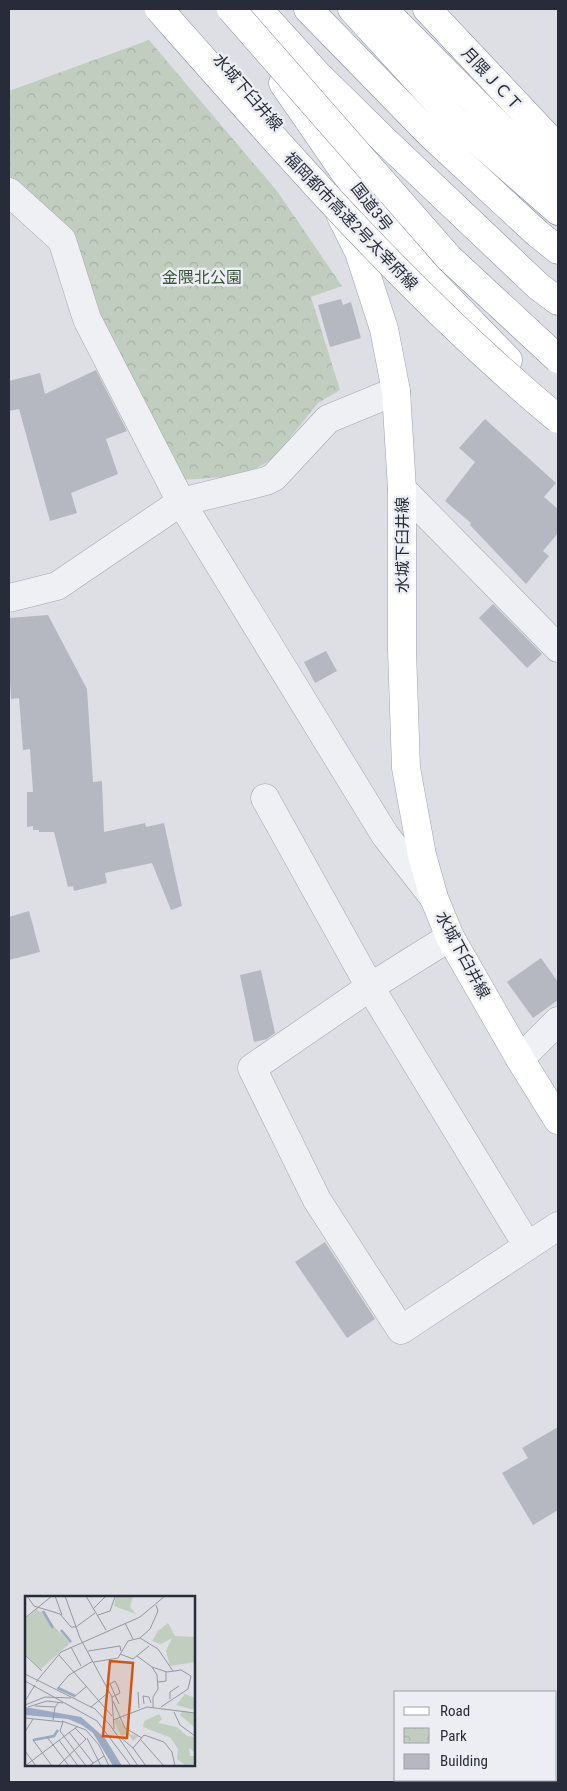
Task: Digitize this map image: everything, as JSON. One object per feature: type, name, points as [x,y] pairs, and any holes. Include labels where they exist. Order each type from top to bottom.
[{"type":"main road","name":"福岡都市高速2号太宰府線","points":[[159,9],[286,153],[388,262],[513,382],[558,419]]},
{"type":"main road","name":"水城下臼井線","points":[[168,9],[207,44],[272,118],[330,194],[359,252],[384,328],[396,391],[402,489],[402,650],[406,768],[422,855],[434,898],[450,937],[520,1059],[558,1120]]},
{"type":"main road","points":[[231,9],[449,258],[558,359]]},
{"type":"main road","name":"国道3号","points":[[231,9],[345,173],[422,271],[540,393],[558,407]]},
{"type":"main road","points":[[258,9],[317,74],[383,140],[538,286],[558,301]]},
{"type":"main road","points":[[308,9],[430,134],[538,234],[558,250]]},
{"type":"main road","points":[[352,9],[453,119],[558,211]]},
{"type":"main road","points":[[383,9],[502,130],[558,181]]},
{"type":"main road","name":"月隈ＪＣＴ","points":[[427,9],[558,148]]},
{"type":"street","points":[[9,192],[62,240],[87,319],[181,502],[385,835],[434,898]]},
{"type":"street","points":[[9,598],[56,586],[181,502],[266,482],[274,477],[328,419],[396,391]]},
{"type":"street","points":[[402,489],[558,648]]},
{"type":"street","points":[[265,798],[370,987],[527,1245]]},
{"type":"street","points":[[450,937],[370,987],[252,1068],[317,1200],[401,1330],[558,1226]]},
{"type":"street","points":[[520,1059],[558,1021]]},
{"type":"green space","name":"金隈北公園","points":[[149,40],[277,191],[342,286],[311,297],[340,390],[318,403],[273,459],[255,469],[223,477],[181,480],[101,321],[68,228],[9,178],[9,91]]},
{"type":"building","points":[[341,299],[343,305],[351,302],[361,338],[330,347],[318,305]]},
{"type":"building","points":[[96,370],[127,431],[106,439],[118,474],[71,493],[77,513],[50,521],[19,409],[9,411],[9,381],[40,373],[45,394]]},
{"type":"building","points":[[485,419],[556,483],[544,497],[558,509],[558,533],[543,551],[549,556],[526,584],[470,525],[471,523],[445,501],[475,462],[459,448]]},
{"type":"building","points":[[493,604],[542,654],[527,668],[479,618]]},
{"type":"building","points":[[48,615],[87,689],[93,782],[102,781],[104,832],[145,823],[146,827],[164,823],[182,906],[171,910],[152,863],[105,873],[107,883],[74,891],[73,886],[68,887],[54,832],[39,832],[39,830],[33,830],[33,826],[27,827],[27,792],[33,792],[30,749],[23,750],[19,698],[11,699],[9,618]]},
{"type":"building","points":[[326,651],[337,671],[315,683],[304,662]]},
{"type":"building","points":[[29,911],[40,952],[9,960],[9,917]]},
{"type":"building","points":[[541,958],[558,982],[558,1000],[533,1018],[507,982]]},
{"type":"building","points":[[261,970],[275,1033],[267,1039],[254,1042],[240,975]]},
{"type":"building","points":[[325,1242],[375,1319],[347,1338],[295,1262]]},
{"type":"building","points":[[558,1427],[558,1510],[533,1525],[502,1473],[528,1458],[522,1448]]}]
